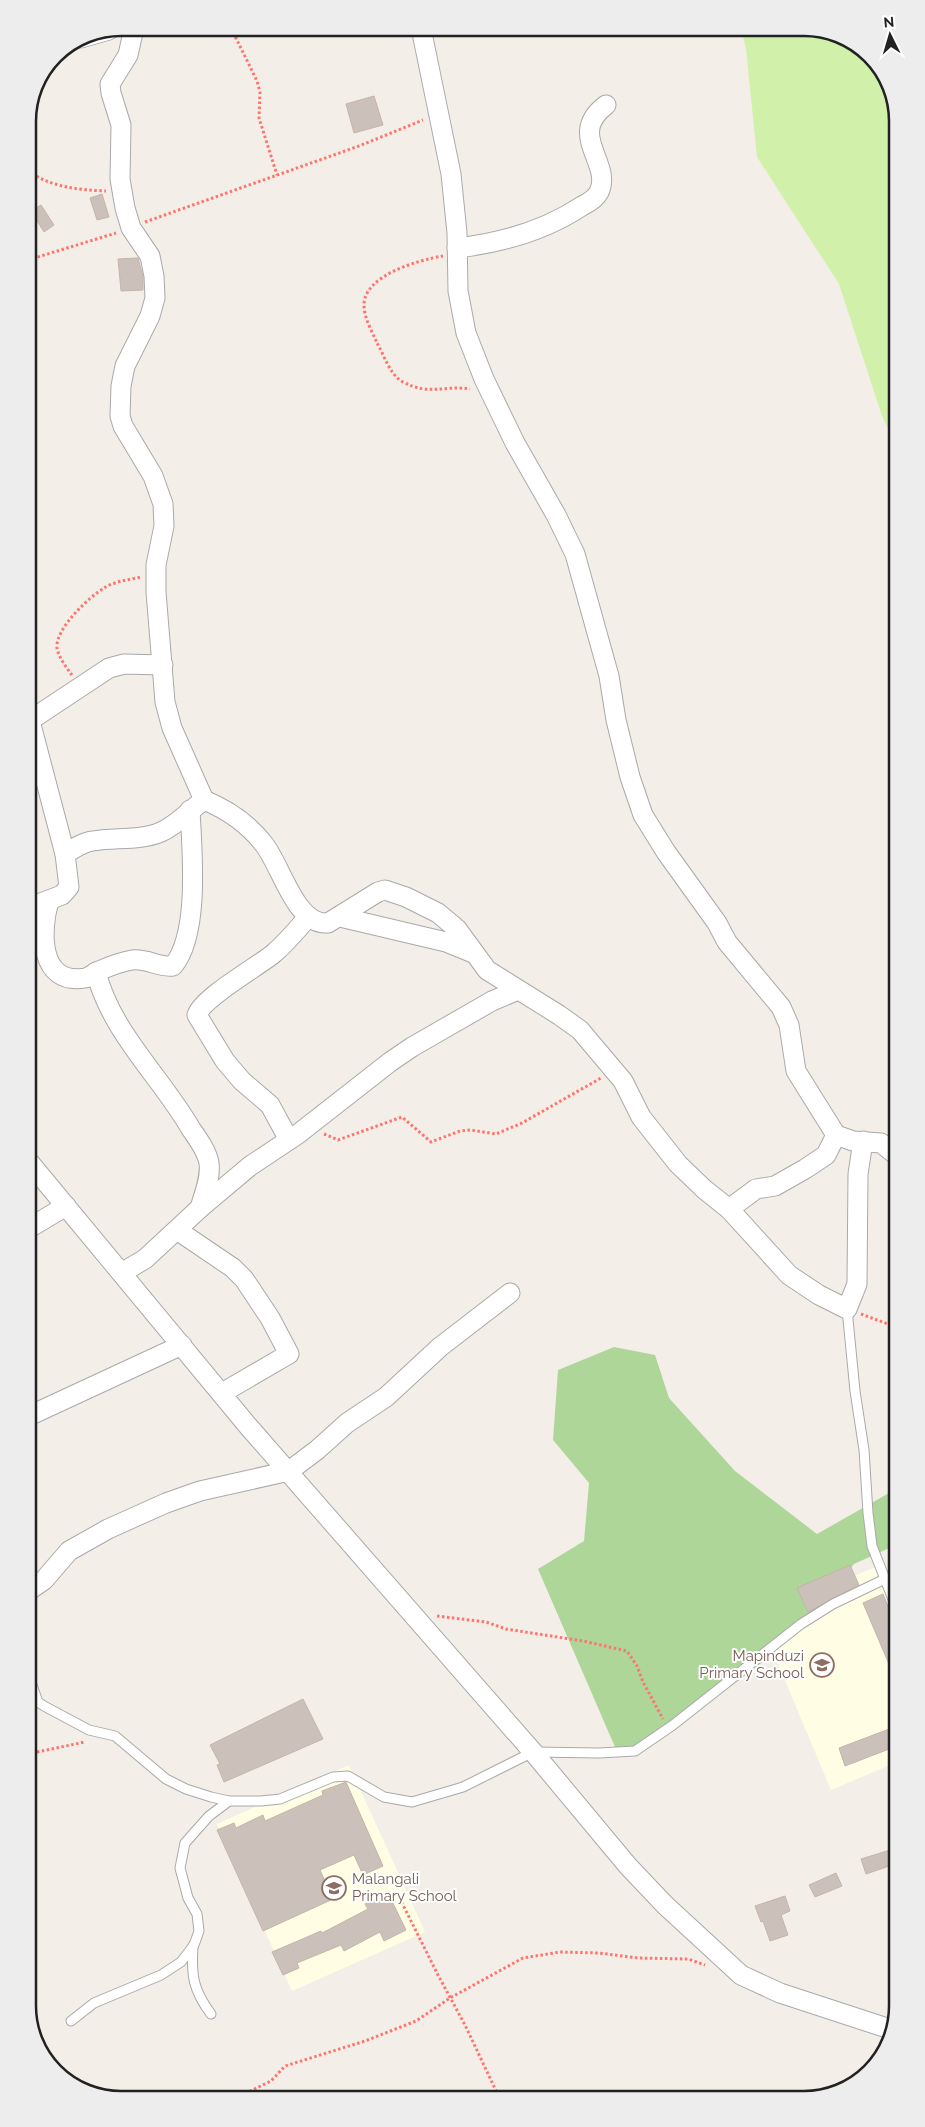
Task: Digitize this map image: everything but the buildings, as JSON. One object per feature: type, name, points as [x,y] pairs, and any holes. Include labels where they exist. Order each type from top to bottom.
[{"type":"street","points":[[49,901],[44,928],[46,953],[52,968],[60,975],[69,978],[88,977],[96,972],[131,960],[148,960],[165,967],[174,966],[178,961],[185,942],[192,905],[197,805],[165,702],[159,638],[156,565],[164,526],[163,504],[153,476],[123,426],[120,416],[121,386],[125,366],[150,316],[155,298],[154,276],[150,256],[131,228],[121,190],[121,125],[110,93],[110,84],[128,55],[132,36]]},
{"type":"street","points":[[423,36],[451,174],[458,291],[466,333],[491,393],[515,443],[556,515],[575,554],[609,676],[616,720],[630,778],[643,815],[666,852],[717,923],[727,942],[781,1007],[789,1025],[796,1071],[836,1135],[853,1141],[880,1143],[889,1150]]},
{"type":"street","points":[[457,251],[533,231],[569,215],[592,200],[599,193],[601,180],[590,143],[590,132],[597,112],[606,105]]},
{"type":"street","points":[[36,716],[109,668],[124,664],[163,665]]},
{"type":"street","points":[[36,747],[65,854],[69,887],[62,895],[36,905]]},
{"type":"street","points":[[197,805],[249,827],[265,844],[294,900],[308,917],[323,924],[340,917],[378,892],[385,890],[406,897],[438,913],[457,929],[487,970],[580,1030],[622,1081],[641,1117],[661,1144],[704,1189],[730,1209],[790,1275],[819,1295],[847,1309],[857,1284],[858,1174],[864,1142]]},
{"type":"street","points":[[65,854],[91,841],[115,840],[160,833],[197,805]]},
{"type":"street","points":[[294,1137],[270,1105],[242,1081],[225,1061],[197,1015],[200,1008],[219,992],[276,951],[308,917]]},
{"type":"street","points":[[340,917],[446,942],[474,954]]},
{"type":"street","points":[[96,972],[107,1004],[142,1060],[184,1115],[203,1148],[209,1163],[206,1188],[200,1208]]},
{"type":"street","points":[[123,1272],[145,1259],[200,1208],[250,1166],[294,1137],[412,1047],[492,1001],[518,990]]},
{"type":"street","points":[[730,1209],[756,1189],[774,1186],[819,1160],[826,1155],[836,1135]]},
{"type":"street","points":[[36,1170],[288,1471],[533,1752],[628,1866],[686,1925],[741,1975],[780,1994],[885,2028]]},
{"type":"street","points":[[36,1224],[66,1206]]},
{"type":"street","points":[[177,1230],[233,1268],[244,1279],[270,1318],[289,1354],[222,1393]]},
{"type":"street","points":[[36,1586],[44,1580],[69,1551],[115,1526],[166,1503],[200,1491],[288,1471],[316,1450],[347,1422],[386,1397],[440,1347],[510,1293]]},
{"type":"street","points":[[36,1413],[182,1345]]},
{"type":"lane","points":[[847,1309],[855,1391],[864,1450],[872,1546],[889,1589]]},
{"type":"lane","points":[[36,1696],[38,1702],[44,1706],[90,1730],[115,1736],[166,1779],[186,1789],[229,1800],[260,1801],[280,1799],[333,1777],[348,1776],[384,1797],[412,1802],[463,1787],[533,1752],[599,1753],[635,1751],[668,1728],[801,1624],[832,1604],[885,1579]]},
{"type":"lane","points":[[211,2014],[201,2000],[192,1971],[194,1945],[199,1931],[197,1914],[188,1898],[180,1868],[185,1843],[209,1816],[229,1800]]},
{"type":"lane","points":[[70,2021],[94,2003],[161,1975],[182,1962],[194,1945]]},
{"type":"path","points":[[236,36],[257,81],[260,92],[259,118],[277,175]]},
{"type":"path","points":[[36,258],[131,228],[358,146],[438,114]]},
{"type":"path","points":[[36,177],[56,185],[82,189],[121,190]]},
{"type":"path","points":[[457,251],[406,266],[379,279],[366,294],[364,306],[369,325],[396,377],[415,387],[430,391],[456,388],[491,393]]},
{"type":"path","points":[[83,684],[64,664],[57,647],[59,635],[86,602],[103,588],[118,582],[157,574]]},
{"type":"path","points":[[294,1137],[322,1133],[338,1140],[402,1117],[430,1142],[460,1131],[471,1130],[496,1134],[522,1123],[614,1071]]},
{"type":"path","points":[[847,1309],[889,1324]]},
{"type":"path","points":[[412,1613],[486,1622],[506,1629],[583,1641],[628,1651],[637,1666],[642,1682],[668,1728]]},
{"type":"path","points":[[36,1752],[115,1736]]},
{"type":"path","points":[[397,1893],[465,2025],[496,2091]]},
{"type":"path","points":[[251,2091],[272,2081],[285,2066],[317,2058],[416,2021],[450,1998],[523,1958],[560,1952],[599,1953],[638,1958],[674,1957],[688,1959],[709,1967]]},
{"type":"shaded area","name":"Mapinduzi Primary School","points":[[883,1564],[889,1578],[889,1765],[831,1790],[758,1616]]},
{"type":"shaded area","name":"Malangali Primary School","points":[[349,1765],[425,1932],[292,1991],[217,1824]]},
{"type":"green space","points":[[743,36],[809,36],[826,39],[846,48],[864,61],[880,84],[887,105],[889,122],[889,431],[882,416],[839,284],[757,157],[746,49]]},
{"type":"green space","points":[[614,1347],[655,1355],[669,1398],[735,1471],[817,1534],[889,1493],[889,1548],[854,1564],[810,1618],[764,1661],[647,1749],[615,1747],[538,1569],[584,1541],[589,1483],[553,1440],[558,1370]]},
{"type":"place","name":"Mapinduzi Primary School","points":[[822,1665]]},
{"type":"place","name":"Malangali Primary School","points":[[334,1888]]}]
